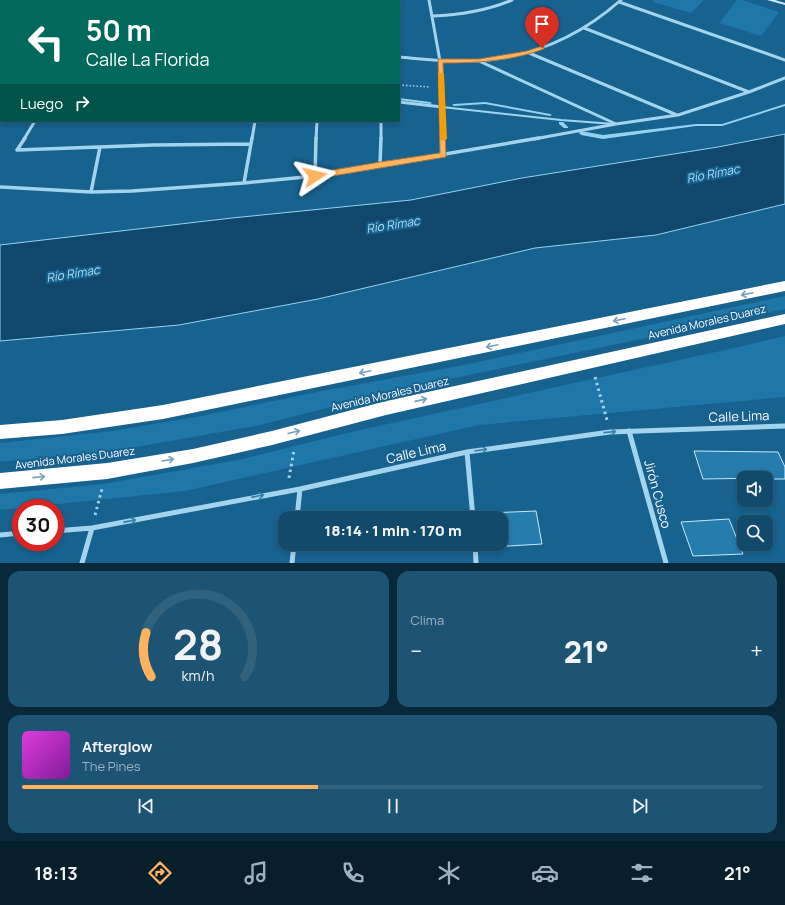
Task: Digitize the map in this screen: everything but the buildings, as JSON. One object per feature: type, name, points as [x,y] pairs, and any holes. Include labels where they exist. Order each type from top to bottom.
[{"type":"highway","name":"Avenida Morales Duarez","points":[[0,432],[62,427],[163,412],[785,286]]},
{"type":"highway","name":"Avenida Morales Duarez","points":[[0,481],[107,471],[193,456],[386,408],[785,319]]},
{"type":"main road","points":[[769,0],[785,4]]},
{"type":"street","points":[[429,0],[440,61],[444,155]]},
{"type":"street","points":[[503,0],[504,4]]},
{"type":"street","points":[[432,16],[461,14],[504,4],[512,0]]},
{"type":"street","points":[[400,57],[440,61],[479,61],[528,53],[555,43],[584,28],[620,1],[785,60]]},
{"type":"street","points":[[584,28],[749,92]]},
{"type":"street","points":[[528,53],[678,115]]},
{"type":"street","points":[[479,61],[616,124]]},
{"type":"street","points":[[1,187],[91,192],[132,191],[315,176],[380,164],[444,155],[616,124],[678,115],[749,92],[785,78]]},
{"type":"street","points":[[400,102],[442,106]]},
{"type":"street","points":[[34,122],[17,150],[250,144]]},
{"type":"street","points":[[244,183],[255,122]]},
{"type":"street","points":[[315,176],[317,122]]},
{"type":"street","points":[[380,164],[381,122]]},
{"type":"street","points":[[91,192],[100,147]]},
{"type":"street","name":"Calle Lima","points":[[64,530],[92,528],[300,489],[467,452],[610,432],[785,426]]},
{"type":"street","name":"Jirón Cusco","points":[[629,431],[666,563]]},
{"type":"street","points":[[467,452],[471,511]]},
{"type":"street","points":[[298,511],[300,489]]},
{"type":"street","points":[[82,563],[92,528]]},
{"type":"street","points":[[0,535],[12,534]]},
{"type":"street","points":[[292,563],[293,551]]},
{"type":"street","points":[[475,551],[476,563]]},
{"type":"lane","points":[[442,106],[562,120],[616,124]]},
{"type":"path","points":[[400,85],[442,88]]},
{"type":"path","points":[[590,362],[610,432]]},
{"type":"path","points":[[287,491],[297,431]]},
{"type":"path","points":[[92,528],[107,471]]},
{"type":"shaded area","points":[[655,0],[704,0],[691,13],[653,2]]},
{"type":"shaded area","points":[[737,0],[742,0],[779,12],[761,36],[719,23]]},
{"type":"shaded area","points":[[785,296],[785,309],[397,390],[260,425],[120,450],[0,462],[0,443],[112,431],[196,417],[317,392],[464,365]]},
{"type":"shaded area","points":[[785,336],[785,397],[479,425],[185,491],[64,503],[64,499],[12,499],[12,509],[0,510],[0,494],[103,484],[238,460],[351,432]]},
{"type":"water","name":"Río Rímac","points":[[785,134],[785,204],[656,235],[535,248],[318,299],[179,325],[0,341],[0,245],[232,218],[411,200],[522,178],[718,147]]},
{"type":"waterway","points":[[400,99],[430,103]]},
{"type":"waterway","points":[[454,105],[485,103],[550,115]]},
{"type":"waterway","points":[[581,133],[603,137],[696,125],[722,125],[785,105]]},
{"type":"waterway","points":[[561,123],[566,127]]},
{"type":"slow traffic","points":[[441,74],[443,139]]},
{"type":"route","points":[[315,176],[380,164],[444,155],[440,61],[479,61],[528,53],[542,48]]}]
